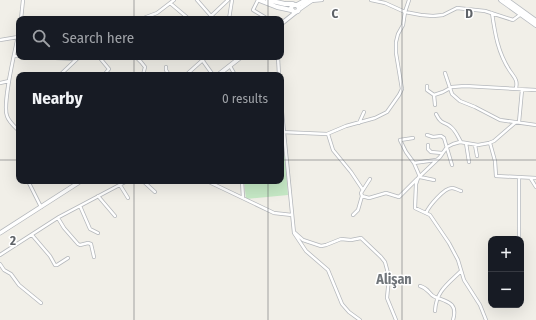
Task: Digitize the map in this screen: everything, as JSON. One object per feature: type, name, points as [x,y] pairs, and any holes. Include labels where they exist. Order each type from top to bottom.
[{"type":"main road","points":[[259,0],[276,7],[295,8],[311,0]]},
{"type":"main road","points":[[268,0],[287,1],[295,8]]},
{"type":"main road","points":[[295,8],[306,0]]},
{"type":"main road","points":[[501,0],[536,25]]},
{"type":"main road","points":[[507,0],[536,21]]},
{"type":"street","points":[[21,16],[23,0]]},
{"type":"street","points":[[149,16],[157,13],[174,0]]},
{"type":"street","points":[[197,0],[211,16],[228,0]]},
{"type":"street","points":[[229,16],[232,0]]},
{"type":"street","points":[[259,0],[253,10],[263,16]]},
{"type":"street","points":[[311,0],[322,0]]},
{"type":"street","points":[[372,0],[387,4],[405,12],[421,15],[436,16],[458,8],[492,13],[513,20],[521,14]]},
{"type":"street","points":[[385,0],[387,4]]},
{"type":"street","points":[[284,132],[328,134],[346,126],[374,118],[387,112],[401,92],[402,86],[396,60],[396,48],[397,39],[403,25],[409,0]]},
{"type":"street","points":[[170,3],[185,16]]},
{"type":"street","points":[[284,20],[295,8]]},
{"type":"street","points":[[492,13],[496,42],[510,71],[516,79],[516,88]]},
{"type":"street","points":[[0,40],[16,37]]},
{"type":"street","points":[[16,52],[9,82],[7,116],[16,127]]},
{"type":"street","points":[[63,72],[76,60]]},
{"type":"street","points":[[102,60],[109,68],[106,72]]},
{"type":"street","points":[[139,60],[145,67],[144,72]]},
{"type":"street","points":[[222,72],[237,60]]},
{"type":"street","points":[[278,60],[279,72]]},
{"type":"street","points":[[190,72],[203,61],[211,72]]},
{"type":"street","points":[[230,66],[233,72]]},
{"type":"street","points":[[166,67],[167,72]]},
{"type":"street","points":[[445,73],[454,97],[460,101],[484,111],[500,120],[536,125]]},
{"type":"street","points":[[0,83],[9,82]]},
{"type":"street","points":[[427,86],[427,90],[434,95]]},
{"type":"street","points":[[434,95],[450,88],[465,86],[536,90]]},
{"type":"street","points":[[362,196],[369,198],[386,193],[399,197],[437,160],[447,147],[461,142],[475,145],[490,143],[518,122],[522,90]]},
{"type":"street","points":[[434,95],[434,105]]},
{"type":"street","points":[[359,123],[364,112]]},
{"type":"street","points":[[436,114],[442,123],[452,128],[461,142]]},
{"type":"street","points":[[328,134],[333,150],[363,190]]},
{"type":"street","points":[[427,135],[433,137],[442,136],[452,164]]},
{"type":"street","points":[[412,138],[400,140],[414,163],[419,177],[416,184],[415,207],[416,209],[432,217],[451,245],[458,260],[464,280],[480,305],[486,320]]},
{"type":"street","points":[[284,141],[294,232],[306,250],[328,270],[344,306],[360,320]]},
{"type":"street","points":[[466,143],[470,162]]},
{"type":"street","points":[[490,143],[495,158],[496,176],[536,178]]},
{"type":"street","points":[[428,145],[431,152],[443,153]]},
{"type":"street","points":[[475,145],[477,156]]},
{"type":"street","points":[[414,163],[437,160]]},
{"type":"street","points":[[419,177],[434,180]]},
{"type":"street","points":[[519,178],[519,236]]},
{"type":"street","points":[[531,178],[536,187]]},
{"type":"street","points":[[353,215],[360,208],[363,190],[370,179]]},
{"type":"street","points":[[30,184],[41,207]]},
{"type":"street","points":[[0,232],[76,184]]},
{"type":"street","points":[[147,184],[155,192]]},
{"type":"street","points":[[213,184],[274,213],[292,215]]},
{"type":"street","points":[[242,184],[243,199]]},
{"type":"street","points":[[0,255],[58,218],[120,185],[128,198]]},
{"type":"street","points":[[426,213],[432,203],[448,189],[454,188],[461,191]]},
{"type":"street","points":[[98,196],[115,216]]},
{"type":"street","points":[[80,206],[90,229],[98,233]]},
{"type":"street","points":[[58,218],[64,228],[78,244],[91,244],[94,257]]},
{"type":"street","points":[[294,232],[303,240],[321,246],[338,240],[353,240],[361,238],[385,262],[389,277],[387,298],[396,320]]},
{"type":"street","points":[[32,235],[50,256],[55,265],[68,258]]},
{"type":"street","points":[[0,264],[19,285],[41,303]]},
{"type":"street","points":[[436,311],[437,297],[444,287],[461,271]]},
{"type":"street","points":[[420,286],[426,288],[434,296],[446,300],[454,307],[455,313],[453,320]]},
{"type":"green space","points":[[284,145],[288,195],[246,199],[244,184],[284,184]]},
{"type":"district","name":"Alişan","points":[[394,279]]}]
